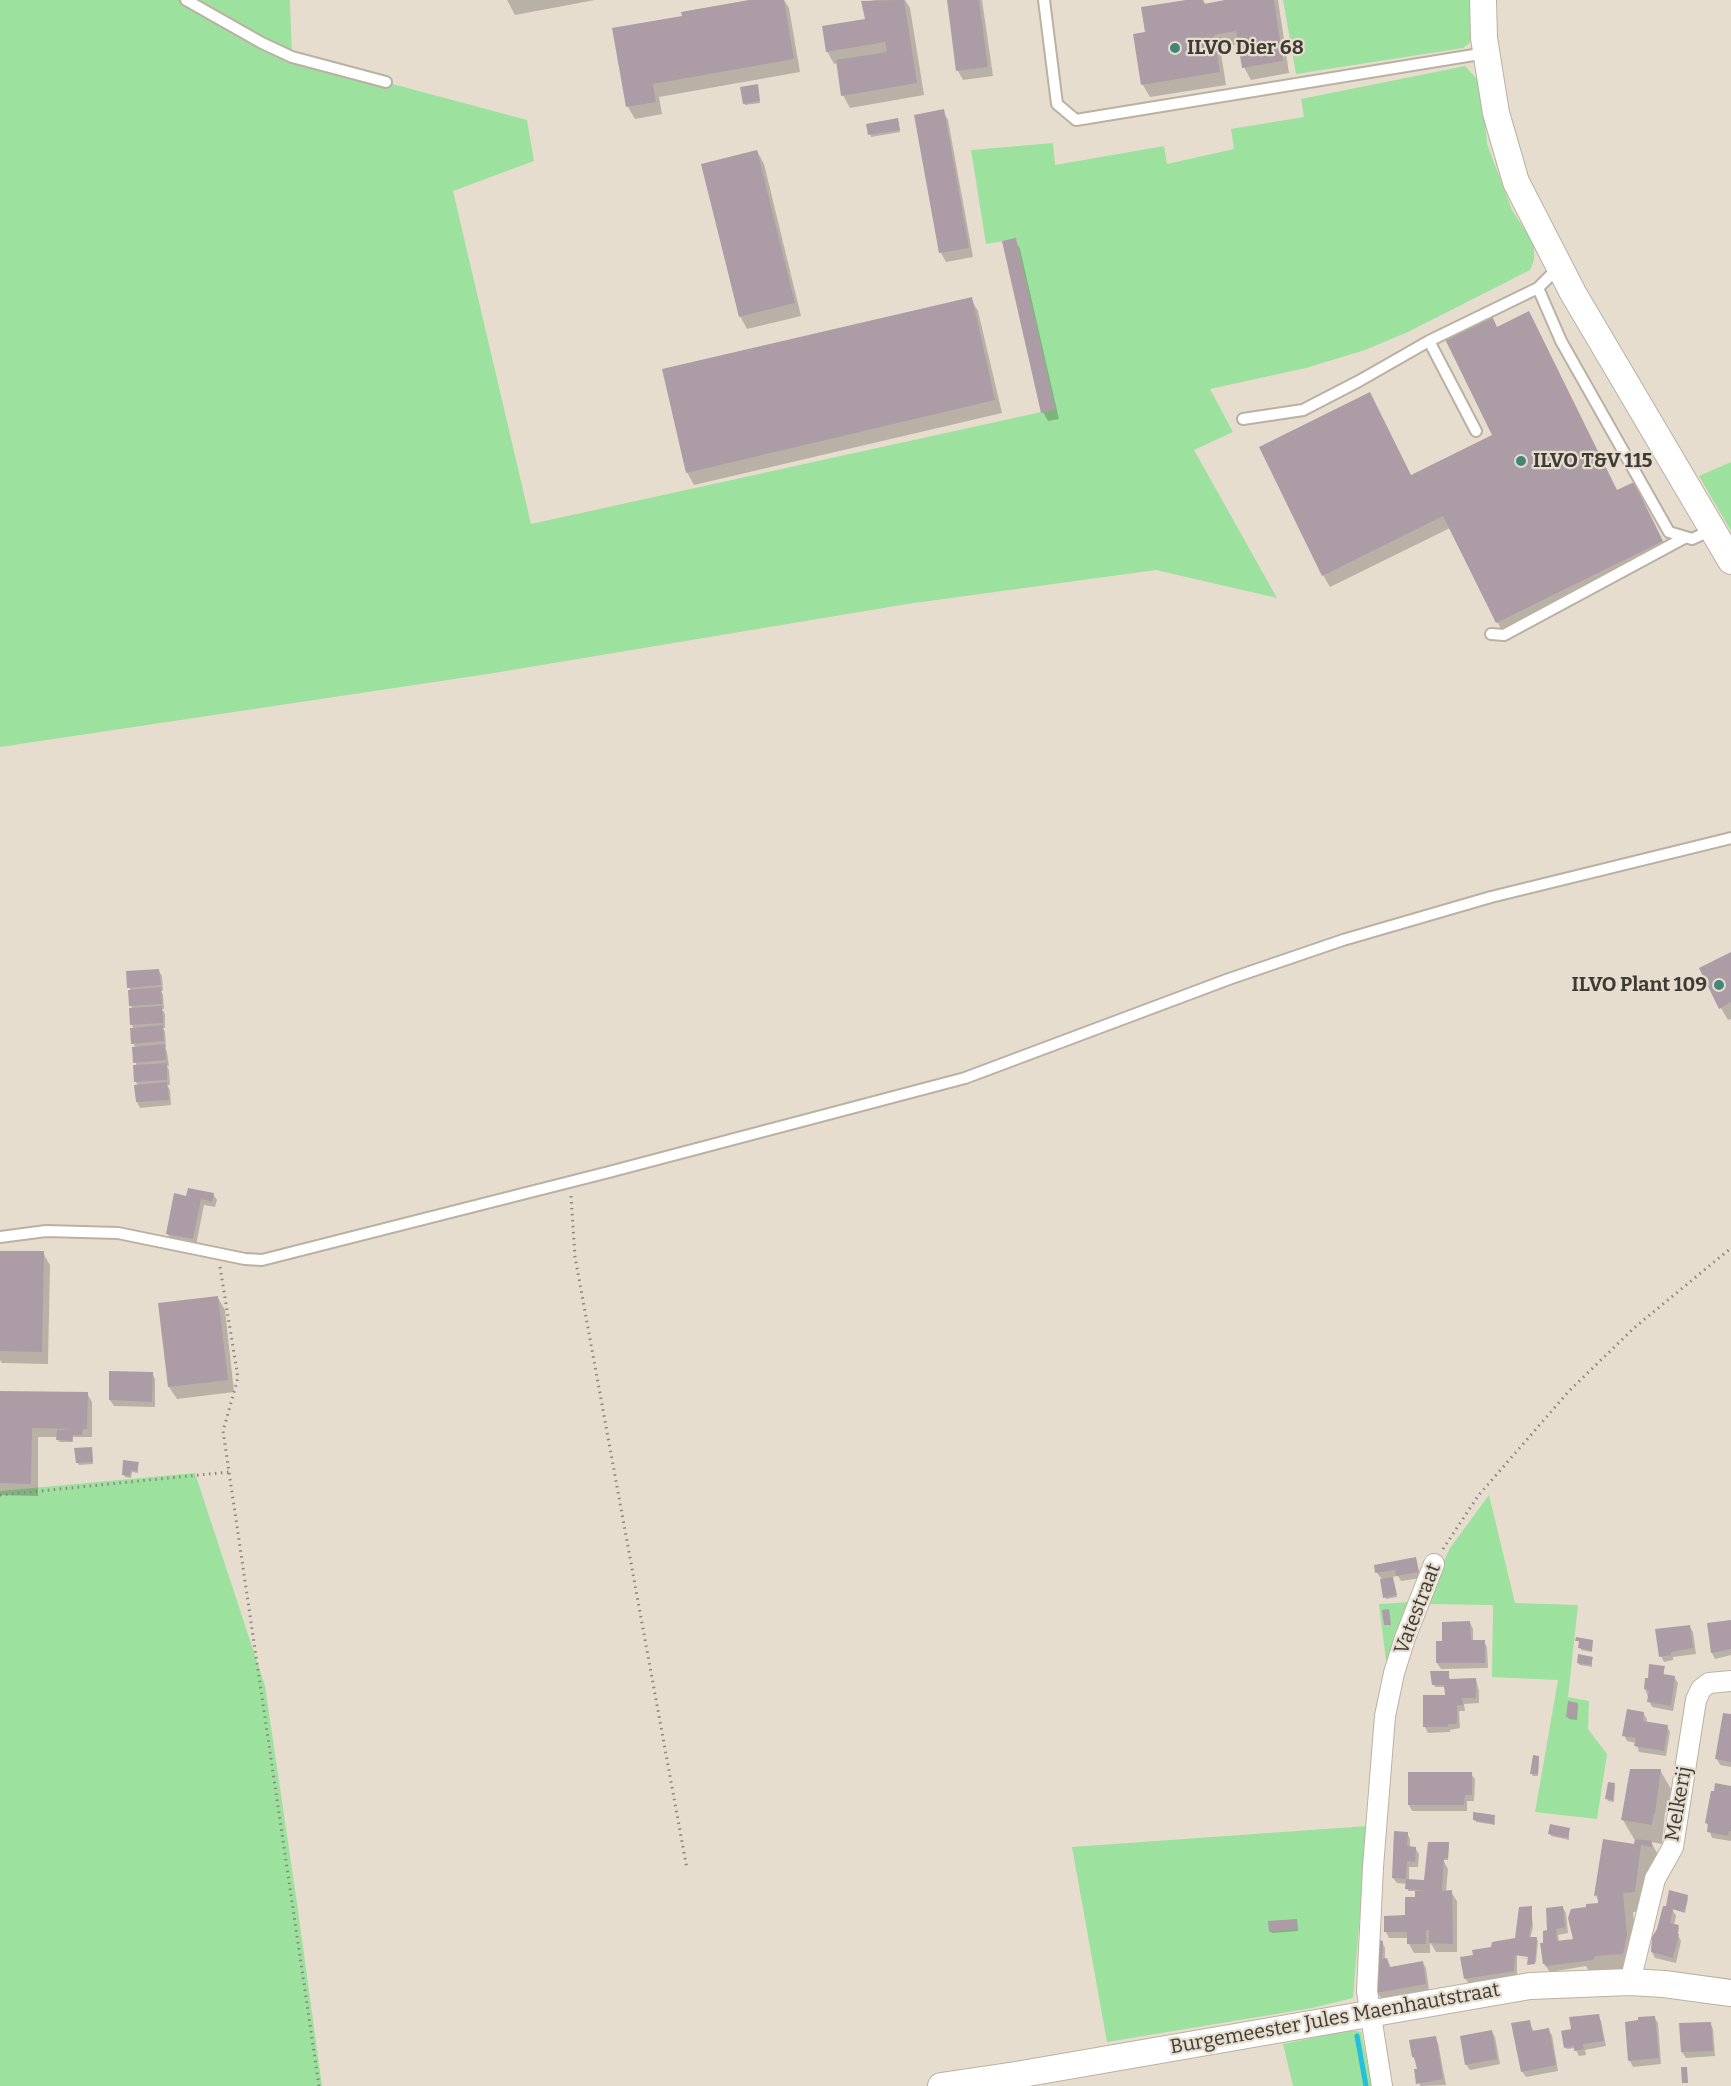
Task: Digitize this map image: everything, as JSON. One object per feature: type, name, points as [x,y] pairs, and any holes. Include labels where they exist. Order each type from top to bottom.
[{"type":"street","points":[[1483,0],[1487,53],[1496,113],[1516,182],[1573,293],[1731,561]]},
{"type":"street","name":"Vatestraat","points":[[1382,2086],[1367,1991],[1372,1878],[1385,1716],[1394,1673],[1405,1638],[1434,1564]]},
{"type":"street","name":"Melkerij","points":[[1630,1982],[1655,1879],[1673,1847],[1696,1700],[1701,1689],[1709,1683],[1731,1681]]},
{"type":"street","name":"Burgemeester Jules Maenhautstraat","points":[[941,2086],[1530,1986],[1630,1982],[1731,1993]]},
{"type":"lane","points":[[186,0],[262,43],[292,57],[386,82]]},
{"type":"lane","points":[[1044,0],[1057,104],[1076,120],[1487,53]]},
{"type":"lane","points":[[1243,419],[1303,410],[1429,341],[1538,288],[1559,267]]},
{"type":"lane","points":[[1538,288],[1561,341],[1669,532],[1692,539],[1712,530]]},
{"type":"lane","points":[[1429,341],[1476,431]]},
{"type":"lane","points":[[1491,634],[1504,635],[1686,537]]},
{"type":"lane","points":[[0,1237],[46,1231],[118,1233],[262,1260],[965,1078],[1229,979],[1343,940],[1491,897],[1731,838]]},
{"type":"path","points":[[570,1182],[578,1269],[687,1869]]},
{"type":"path","name":"Vatestraat","points":[[1434,1564],[1478,1496],[1569,1391],[1634,1328],[1731,1248]]},
{"type":"path","points":[[218,1253],[238,1378],[223,1431],[319,2086]]},
{"type":"path","points":[[0,1495],[229,1472]]},
{"type":"green space","points":[[0,0],[290,0],[292,57],[527,120],[534,161],[453,191],[531,524],[1055,409],[1016,239],[986,244],[971,150],[1053,143],[1055,165],[1164,146],[1167,164],[1234,149],[1231,129],[1304,117],[1301,99],[1465,66],[1477,79],[1484,112],[1487,144],[1512,210],[1534,244],[1534,260],[1530,270],[1408,332],[1365,350],[1306,368],[1210,389],[1233,432],[1194,450],[1277,598],[1156,570],[907,604],[488,674],[0,747]]},
{"type":"green space","points":[[1283,0],[1471,0],[1470,43],[1463,48],[1296,74]]},
{"type":"green space","points":[[1731,462],[1731,531],[1699,476]]},
{"type":"green space","points":[[195,1473],[265,1686],[322,2086],[0,2086],[0,1491]]},
{"type":"green space","points":[[1489,1495],[1515,1603],[1578,1605],[1568,1697],[1589,1701],[1588,1729],[1607,1754],[1597,1819],[1535,1812],[1558,1680],[1492,1677],[1493,1605],[1423,1604],[1450,1548]]},
{"type":"green space","points":[[1411,1602],[1387,1669],[1379,1604]]},
{"type":"green space","points":[[1367,1826],[1353,1998],[1312,2008],[1107,2042],[1072,1847]]},
{"type":"green space","points":[[1352,2030],[1361,2032],[1372,2086],[1293,2086],[1283,2044]]},
{"type":"building","points":[[749,0],[784,0],[794,59],[653,84],[656,102],[626,107],[612,28],[682,16],[681,12]]},
{"type":"building","points":[[904,0],[917,83],[841,96],[836,60],[887,52],[885,42],[826,52],[822,26],[865,19],[861,1]]},
{"type":"building","points":[[947,0],[979,0],[988,67],[956,71]]},
{"type":"building","name":"ILVO Dier 68","points":[[1186,0],[1203,0],[1204,4],[1225,0],[1274,0],[1283,61],[1242,68],[1236,31],[1214,35],[1220,72],[1141,85],[1133,34],[1145,32],[1141,7]]},
{"type":"building","points":[[758,84],[760,101],[743,104],[740,87]]},
{"type":"building","points":[[944,109],[969,248],[939,253],[914,115]]},
{"type":"building","points":[[898,118],[900,130],[868,135],[866,124]]},
{"type":"building","points":[[757,150],[795,303],[739,317],[701,164]]},
{"type":"building","points":[[1016,238],[1055,409],[1041,413],[1002,241]]},
{"type":"building","points":[[972,297],[995,400],[686,473],[662,369]]},
{"type":"building","name":"ILVO T&V 115","points":[[1529,311],[1617,490],[1634,482],[1663,541],[1496,623],[1443,516],[1322,576],[1259,447],[1370,392],[1411,475],[1492,435],[1445,339],[1492,316],[1497,327]]},
{"type":"building","name":"ILVO Plant 109","points":[[1731,952],[1731,1002],[1719,1009],[1699,968]]},
{"type":"building","points":[[159,969],[161,985],[127,988],[126,971]]},
{"type":"building","points":[[161,987],[162,1004],[129,1006],[128,990]]},
{"type":"building","points":[[162,1006],[163,1023],[130,1025],[129,1008]]},
{"type":"building","points":[[163,1025],[164,1041],[131,1044],[130,1028]]},
{"type":"building","points":[[165,1044],[166,1060],[133,1063],[132,1047]]},
{"type":"building","points":[[167,1063],[167,1080],[134,1082],[133,1065]]},
{"type":"building","points":[[167,1082],[169,1100],[136,1102],[134,1085]]},
{"type":"building","points":[[188,1188],[214,1193],[212,1202],[201,1199],[193,1239],[166,1234],[174,1193],[186,1196]]},
{"type":"building","points":[[0,1251],[44,1251],[42,1352],[0,1351]]},
{"type":"building","points":[[218,1296],[228,1380],[168,1387],[158,1303]]},
{"type":"building","points":[[109,1371],[153,1372],[152,1402],[109,1400]]},
{"type":"building","points":[[0,1391],[88,1392],[87,1429],[83,1429],[82,1435],[73,1435],[72,1441],[56,1440],[57,1430],[72,1429],[32,1428],[31,1484],[0,1483]]},
{"type":"building","points":[[92,1447],[93,1462],[76,1463],[74,1448]]},
{"type":"building","points":[[123,1460],[139,1462],[137,1471],[131,1470],[130,1476],[122,1475]]},
{"type":"building","points":[[1416,1557],[1419,1572],[1396,1576],[1395,1570],[1375,1573],[1374,1565]]},
{"type":"building","points":[[1393,1577],[1397,1595],[1383,1598],[1380,1579]]},
{"type":"building","points":[[1389,1609],[1391,1625],[1384,1625],[1382,1610]]},
{"type":"building","points":[[1731,1620],[1731,1649],[1711,1653],[1707,1623]]},
{"type":"building","points":[[1470,1621],[1471,1640],[1485,1640],[1485,1663],[1436,1663],[1436,1641],[1442,1641],[1442,1622]]},
{"type":"building","points":[[1690,1625],[1693,1648],[1659,1657],[1655,1629]]},
{"type":"building","points":[[1576,1637],[1593,1640],[1592,1651],[1578,1648],[1579,1641],[1575,1641]]},
{"type":"building","points":[[1578,1654],[1593,1657],[1591,1665],[1577,1663]]},
{"type":"building","points":[[1649,1664],[1665,1666],[1663,1674],[1675,1676],[1671,1706],[1647,1702],[1649,1690],[1644,1689]]},
{"type":"building","points":[[1430,1671],[1449,1671],[1449,1679],[1476,1678],[1476,1698],[1462,1698],[1463,1705],[1457,1705],[1457,1723],[1448,1724],[1448,1727],[1423,1727],[1423,1695],[1445,1695],[1444,1685],[1432,1685]]},
{"type":"building","points":[[1568,1701],[1578,1703],[1576,1719],[1566,1717]]},
{"type":"building","points":[[1627,1709],[1644,1712],[1643,1721],[1668,1725],[1664,1751],[1634,1746],[1636,1738],[1622,1736]]},
{"type":"building","points":[[1723,1713],[1731,1714],[1731,1762],[1715,1759]]},
{"type":"building","points":[[1533,1755],[1539,1756],[1538,1774],[1530,1774]]},
{"type":"building","points":[[1630,1769],[1661,1769],[1652,1825],[1621,1820]]},
{"type":"building","points":[[1408,1772],[1472,1772],[1472,1795],[1465,1795],[1464,1805],[1408,1805]]},
{"type":"building","points":[[1608,1782],[1615,1783],[1613,1800],[1605,1799]]},
{"type":"building","points":[[1715,1783],[1731,1786],[1731,1831],[1728,1836],[1707,1832],[1708,1824],[1705,1823],[1711,1791],[1714,1791]]},
{"type":"building","points":[[1473,1812],[1495,1815],[1494,1824],[1473,1820]]},
{"type":"building","points":[[1550,1824],[1570,1828],[1568,1838],[1548,1834]]},
{"type":"building","points":[[1394,1831],[1408,1832],[1407,1846],[1416,1847],[1415,1862],[1407,1861],[1406,1879],[1392,1878]]},
{"type":"building","points":[[1603,1839],[1634,1844],[1635,1839],[1652,1841],[1652,1847],[1641,1845],[1635,1892],[1623,1893],[1627,1935],[1623,1954],[1595,1956],[1593,1960],[1546,1966],[1543,1964],[1540,1943],[1543,1943],[1543,1931],[1547,1930],[1546,1908],[1563,1906],[1565,1927],[1556,1929],[1557,1941],[1573,1939],[1568,1918],[1571,1909],[1598,1903],[1598,1895],[1594,1896]]},
{"type":"building","points":[[1428,1842],[1449,1842],[1448,1858],[1444,1858],[1442,1891],[1452,1890],[1453,1944],[1429,1943],[1429,1930],[1426,1930],[1426,1944],[1407,1944],[1407,1932],[1384,1932],[1384,1916],[1405,1915],[1405,1897],[1415,1897],[1415,1891],[1426,1891],[1405,1889],[1406,1879],[1424,1880]]},
{"type":"building","points":[[1669,1890],[1688,1895],[1684,1912],[1673,1909],[1670,1923],[1679,1925],[1677,1934],[1679,1934],[1673,1958],[1651,1952],[1652,1937],[1657,1929],[1663,1906],[1666,1906]]},
{"type":"building","points":[[1532,1906],[1532,1925],[1529,1937],[1537,1937],[1535,1964],[1527,1965],[1528,1957],[1515,1955],[1514,1971],[1464,1979],[1460,1957],[1473,1955],[1472,1950],[1491,1947],[1492,1942],[1515,1938],[1519,1907]]},
{"type":"building","points":[[1297,1919],[1298,1929],[1269,1932],[1268,1921]]},
{"type":"building","points":[[1379,1940],[1383,1941],[1382,1959],[1387,1958],[1390,1967],[1423,1961],[1426,1984],[1376,1993]]},
{"type":"building","points":[[1599,2014],[1604,2041],[1583,2044],[1584,2049],[1574,2051],[1574,2046],[1564,2048],[1561,2031],[1571,2029],[1569,2017]]},
{"type":"building","points":[[1655,2016],[1659,2058],[1628,2061],[1625,2022],[1638,2020],[1638,2017]]},
{"type":"building","points":[[1530,2020],[1532,2031],[1549,2028],[1556,2065],[1521,2072],[1511,2023]]},
{"type":"building","points":[[1711,2022],[1713,2051],[1681,2052],[1679,2023]]},
{"type":"building","points":[[1492,2030],[1497,2059],[1465,2065],[1460,2036]]},
{"type":"building","points":[[1436,2036],[1443,2079],[1416,2084],[1414,2069],[1417,2069],[1409,2040]]},
{"type":"building","points":[[1681,2067],[1687,2067],[1688,2083],[1682,2083]]},
{"type":"waterway","points":[[1357,2036],[1366,2086]]},
{"type":"place","name":"ILVO Dier 68","points":[[1175,48]]},
{"type":"place","name":"ILVO T&V 115","points":[[1521,461]]},
{"type":"place","name":"ILVO Plant 109","points":[[1719,985]]}]
